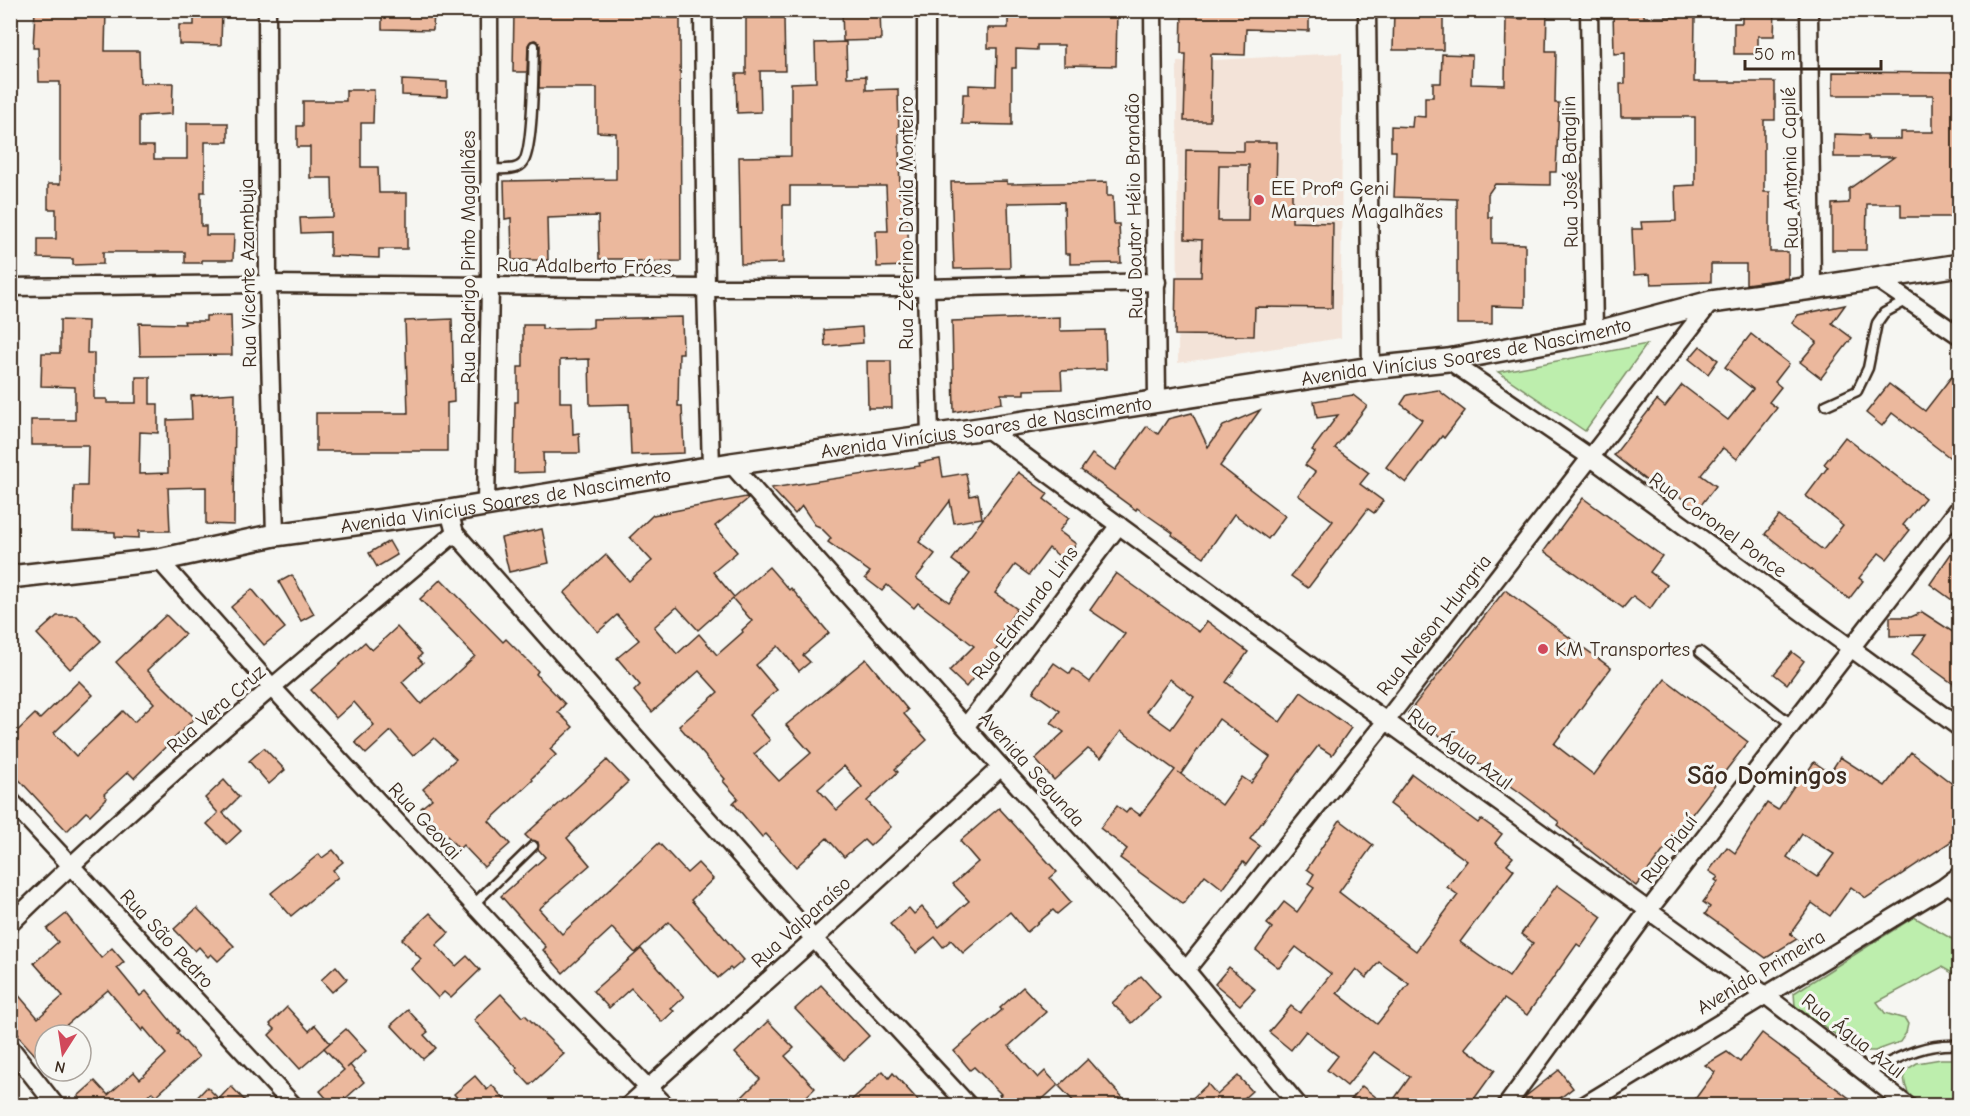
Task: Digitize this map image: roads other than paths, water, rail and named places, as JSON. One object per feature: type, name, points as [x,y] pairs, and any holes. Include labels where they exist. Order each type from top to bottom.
[{"type":"street","name":"Rua Vicente Azambuja","points":[[267,10],[268,284],[275,535]]},
{"type":"street","name":"Rua Rodrigo Pinto Magalhães","points":[[486,504],[490,286],[489,10]]},
{"type":"street","points":[[703,10],[706,288],[721,466]]},
{"type":"street","name":"Rua Zeferino D'avila Monteiro","points":[[926,10],[926,288],[930,435]]},
{"type":"street","name":"Rua Doutor Hélio Brandão","points":[[1153,10],[1157,400]]},
{"type":"street","points":[[1367,10],[1371,368]]},
{"type":"street","name":"Rua José Bataglin","points":[[1588,10],[1594,333]]},
{"type":"street","name":"Rua Antonia Capilé","points":[[1809,10],[1812,288]]},
{"type":"street","name":"Avenida Vinícius Soares de Nascimento","points":[[10,577],[159,560],[275,535],[449,511],[721,466],[986,428],[1371,368],[1448,360],[1594,333],[1711,302],[1959,266]]},
{"type":"street","points":[[1875,278],[1959,336]]},
{"type":"street","name":"Rua Adalberto Fróes","points":[[10,287],[268,284],[926,288],[1157,282]]},
{"type":"street","name":"Rua Nelson Hungria","points":[[1186,970],[1386,721],[1711,302]]},
{"type":"street","name":"Rua Coronel Ponce","points":[[1448,360],[1590,457],[1959,728]]},
{"type":"street","name":"Rua Água Azul","points":[[986,428],[1764,994],[1908,1106]]},
{"type":"street","name":"Avenida Segunda","points":[[721,466],[966,726],[1186,970],[1299,1106]]},
{"type":"street","name":"Rua Piauí","points":[[1506,1106],[1648,911],[1959,507]]},
{"type":"street","points":[[449,511],[455,533],[814,939],[969,1106]]},
{"type":"street","name":"Rua Edmundo Lins","points":[[966,726],[1119,525]]},
{"type":"street","name":"Rua Vera Cruz","points":[[10,924],[70,865],[272,687],[455,533]]},
{"type":"street","name":"Rua Geovai","points":[[159,560],[272,687],[473,905],[666,1106]]},
{"type":"street","name":"Rua Valparaíso","points":[[628,1106],[1001,767]]},
{"type":"street","name":"Rua São Pedro","points":[[10,800],[294,1106]]},
{"type":"street","name":"Avenida Primeira","points":[[1583,1106],[1764,994],[1944,887],[1959,875]]},
{"type":"street","points":[[10,1047],[56,1106]]},
{"type":"lane","points":[[490,170],[515,168],[527,157],[530,140],[534,46]]},
{"type":"lane","points":[[1826,405],[1857,391],[1868,368],[1877,323],[1884,313],[1906,301]]},
{"type":"lane","points":[[1700,652],[1791,724]]},
{"type":"lane","points":[[473,905],[533,846]]},
{"type":"lane","points":[[1944,887],[1959,897]]},
{"type":"lane","points":[[1868,1073],[1923,1047],[1944,1044],[1959,1045]]},
{"type":"place","name":"EE Profª Geni Marques Magalhães","points":[[1259,200]]},
{"type":"place","name":"KM Transportes","points":[[1543,649]]},
{"type":"district","name":"São Domingos","points":[[1767,776]]}]
